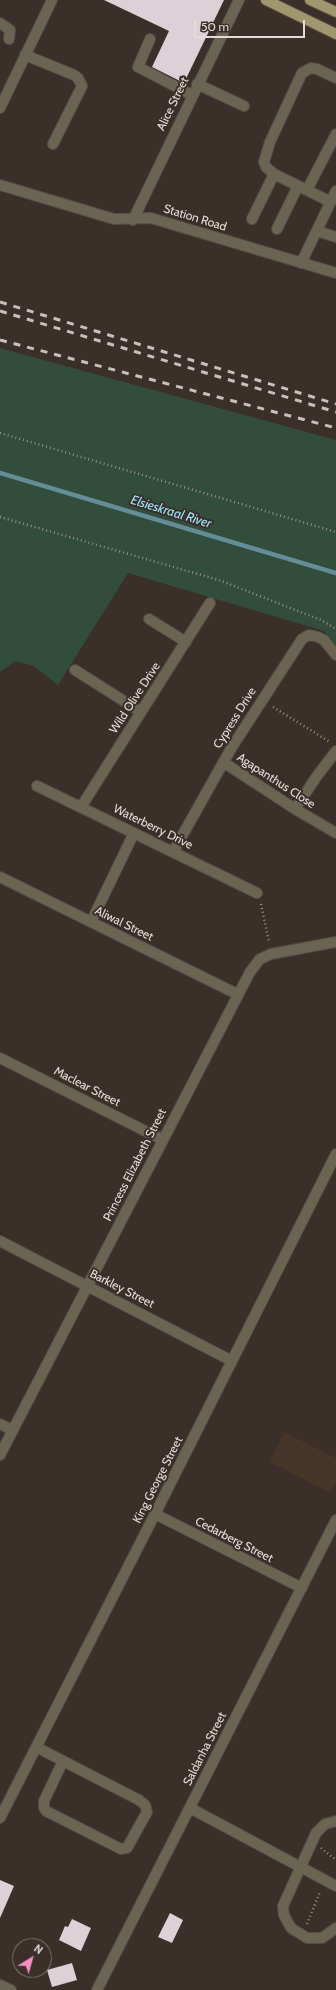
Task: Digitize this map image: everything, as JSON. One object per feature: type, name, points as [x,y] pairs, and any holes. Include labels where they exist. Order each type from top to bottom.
[{"type":"main road","points":[[266,0],[336,34]]},
{"type":"main road","points":[[310,0],[336,12]]},
{"type":"street","points":[[1,104],[52,0]]},
{"type":"street","name":"Alice Street","points":[[133,220],[238,0]]},
{"type":"street","points":[[0,22],[10,30],[9,39]]},
{"type":"street","points":[[150,39],[138,65],[139,69],[192,95]]},
{"type":"street","points":[[26,55],[78,78],[82,86],[53,144]]},
{"type":"street","points":[[330,202],[274,174],[266,167],[264,162],[266,152],[302,73],[311,68],[317,69],[336,78]]},
{"type":"street","points":[[197,84],[244,106]]},
{"type":"street","points":[[277,229],[336,134]]},
{"type":"street","points":[[252,219],[274,174]]},
{"type":"street","name":"Station Road","points":[[0,185],[114,219],[133,220],[151,218],[336,273]]},
{"type":"street","points":[[301,263],[336,191]]},
{"type":"street","points":[[317,231],[336,238]]},
{"type":"street","name":"Wild Olive Drive","points":[[80,806],[210,603]]},
{"type":"street","points":[[149,619],[186,642]]},
{"type":"street","name":"Cypress Drive","points":[[173,852],[224,762],[298,643],[305,637],[314,635],[324,640],[336,655]]},
{"type":"street","points":[[75,670],[141,712]]},
{"type":"street","points":[[295,809],[319,772],[336,751]]},
{"type":"street","name":"Agapanthus Close","points":[[224,762],[295,809],[336,833]]},
{"type":"street","name":"Waterberry Drive","points":[[37,786],[257,892]]},
{"type":"street","points":[[91,922],[134,832]]},
{"type":"street","name":"Aliwal Street","points":[[0,877],[237,994]]},
{"type":"street","name":"Princess Elizabeth Street","points":[[0,1455],[237,994],[250,972],[260,959],[271,954],[336,942]]},
{"type":"street","name":"Maclear Street","points":[[0,1058],[163,1140]]},
{"type":"street","name":"King George Street","points":[[0,1818],[336,1154]]},
{"type":"street","name":"Barkley Street","points":[[0,1241],[232,1360]]},
{"type":"street","points":[[0,1424],[12,1430]]},
{"type":"street","name":"Cedarberg Street","points":[[155,1514],[302,1588]]},
{"type":"street","name":"Saldanha Street","points":[[97,1990],[336,1520]]},
{"type":"street","points":[[36,1747],[139,1800],[146,1805],[147,1812],[127,1848],[121,1849],[49,1813],[44,1808],[44,1801],[63,1761]]},
{"type":"street","points":[[190,1808],[336,1886]]},
{"type":"street","points":[[336,1821],[320,1828],[311,1840],[283,1906],[284,1915],[287,1921],[292,1928],[302,1936],[311,1939],[322,1938],[336,1928]]},
{"type":"street","points":[[0,1985],[11,1990]]},
{"type":"path","points":[[0,433],[336,532]]},
{"type":"path","points":[[0,517],[219,580],[321,620],[336,629]]},
{"type":"path","points":[[262,700],[336,746]]},
{"type":"path","points":[[257,892],[262,906],[271,954]]},
{"type":"path","points":[[311,1840],[336,1860]]},
{"type":"path","points":[[302,1936],[325,1880]]},
{"type":"shaded area","points":[[284,1432],[336,1458],[336,1482],[331,1493],[270,1462]]},
{"type":"green space","points":[[0,348],[336,440],[336,646],[324,631],[128,573],[58,685],[34,666],[15,661],[0,672]]},
{"type":"building","points":[[104,0],[224,0],[184,83],[152,67],[169,31]]},
{"type":"building","points":[[0,1880],[14,1886],[0,1918]]},
{"type":"building","points":[[170,1913],[183,1920],[172,1943],[158,1937]]},
{"type":"building","points":[[72,1919],[91,1928],[81,1951],[59,1940],[65,1926],[68,1927]]},
{"type":"building","points":[[72,1963],[77,1980],[52,1987],[49,1978],[52,1978],[52,1969]]},
{"type":"waterway","name":"Elsieskraal River","points":[[0,473],[336,573]]},
{"type":"railway","points":[[0,302],[336,404]]},
{"type":"railway","points":[[0,311],[336,412]]},
{"type":"railway","points":[[0,340],[336,428]]}]
